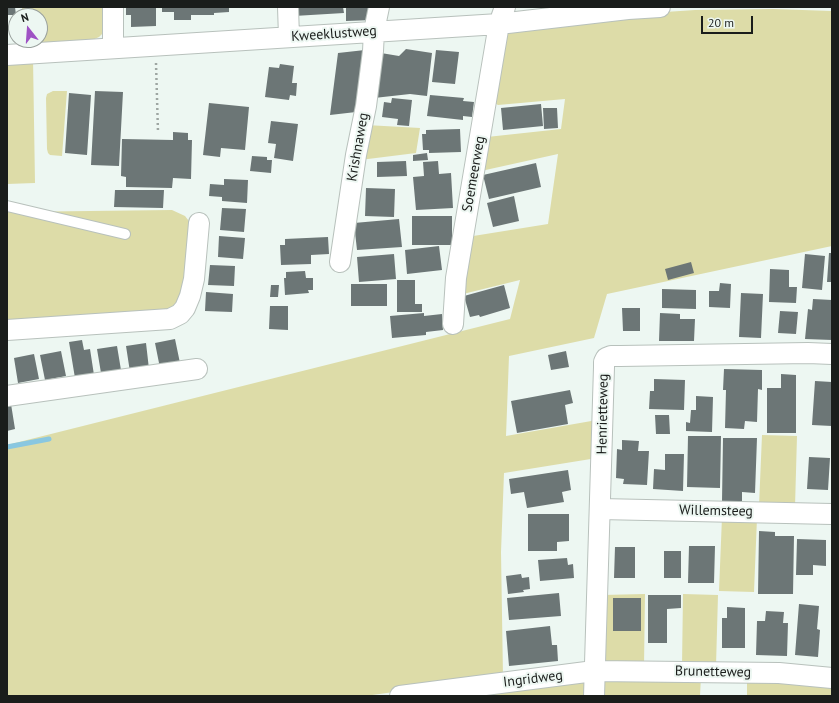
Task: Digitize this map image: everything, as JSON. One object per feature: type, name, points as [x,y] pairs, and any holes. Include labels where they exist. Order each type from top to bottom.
[{"type":"street","points":[[113,7],[113,48]]},
{"type":"street","points":[[288,7],[289,37]]},
{"type":"street","name":"Krishnaweg","points":[[340,262],[356,155],[366,106],[374,31],[379,7]]},
{"type":"street","name":"Kweeklustweg","points":[[7,55],[374,31],[502,15],[660,7]]},
{"type":"street","name":"Soemeerweg","points":[[453,324],[456,278],[502,15]]},
{"type":"street","points":[[7,330],[170,319],[180,314],[185,308],[190,296],[194,279],[199,223]]},
{"type":"street","name":"Henrietteweg","points":[[594,696],[604,362],[606,358],[611,356],[832,354]]},
{"type":"street","points":[[7,396],[197,369]]},
{"type":"street","name":"Willemsteeg","points":[[600,509],[832,514]]},
{"type":"street","name":"Brunetteweg","points":[[594,671],[779,673],[832,678]]},
{"type":"street","name":"Ingridweg","points":[[400,696],[594,671]]},
{"type":"lane","points":[[7,206],[124,234]]},
{"type":"path","points":[[156,45],[158,132]]},
{"type":"green space","points":[[109,7],[106,30],[99,37],[90,41],[48,45],[48,8],[22,8]]},
{"type":"green space","points":[[773,9],[832,11],[832,246],[607,294],[594,338],[509,356],[506,436],[597,420],[597,458],[504,473],[501,552],[503,677],[365,696],[7,696],[7,445],[510,319],[520,280],[463,294],[467,237],[548,224],[558,154],[481,171],[487,137],[561,129],[565,99],[498,105],[493,102],[503,32],[591,17],[695,10]]},
{"type":"green space","points":[[33,58],[35,183],[7,184],[7,60]]},
{"type":"green space","points":[[53,91],[67,91],[62,156],[50,155],[47,149],[46,98],[47,94]]},
{"type":"green space","points":[[366,125],[420,128],[416,153],[360,160]]},
{"type":"green space","points":[[172,210],[185,216],[192,225],[187,284],[172,312],[7,324],[7,212]]},
{"type":"green space","points":[[762,435],[797,436],[795,507],[759,506]]},
{"type":"green space","points":[[722,517],[757,518],[754,592],[719,591]]},
{"type":"green space","points":[[645,594],[644,666],[602,665],[602,595]]},
{"type":"green space","points":[[683,594],[718,595],[716,666],[682,666]]},
{"type":"green space","points":[[701,676],[700,696],[598,696],[599,680]]},
{"type":"green space","points":[[587,677],[589,696],[461,696]]},
{"type":"green space","points":[[747,678],[831,685],[832,696],[747,696]]},
{"type":"building","points":[[7,7],[15,7],[8,8],[7,15]]},
{"type":"building","points":[[126,7],[156,7],[156,26],[131,27],[131,15],[126,15]]},
{"type":"building","points":[[162,7],[229,7],[229,12],[214,13],[214,15],[191,15],[191,20],[174,20],[174,12],[162,12]]},
{"type":"building","points":[[294,7],[343,7],[344,13],[294,16]]},
{"type":"building","points":[[346,7],[373,7],[373,20],[346,21]]},
{"type":"building","points":[[406,49],[432,53],[427,96],[410,94],[374,98],[381,53],[399,56]]},
{"type":"building","points":[[365,50],[356,112],[330,115],[338,53]]},
{"type":"building","points":[[436,50],[459,52],[455,84],[432,82]]},
{"type":"building","points":[[280,64],[294,66],[292,83],[297,83],[296,96],[290,95],[289,100],[265,97],[269,67],[279,68]]},
{"type":"building","points":[[95,91],[123,92],[119,166],[91,165]]},
{"type":"building","points":[[69,93],[91,95],[87,155],[65,153]]},
{"type":"building","points":[[430,95],[464,98],[463,101],[474,102],[472,117],[463,116],[463,120],[427,116]]},
{"type":"building","points":[[392,98],[412,100],[409,126],[397,125],[398,119],[382,117],[384,102],[391,103]]},
{"type":"building","points":[[209,103],[249,107],[245,150],[221,148],[220,157],[203,155]]},
{"type":"building","points":[[541,104],[543,126],[503,130],[501,108]]},
{"type":"building","points":[[543,108],[557,108],[558,128],[544,129]]},
{"type":"building","points":[[271,121],[298,124],[293,161],[274,158],[276,144],[268,143]]},
{"type":"building","points":[[460,129],[461,152],[429,153],[429,150],[423,150],[422,134],[426,134],[426,130]]},
{"type":"building","points":[[173,132],[188,133],[188,140],[192,140],[191,179],[173,178],[172,188],[126,187],[126,177],[121,176],[122,139],[173,140]]},
{"type":"building","points":[[427,153],[428,160],[413,161],[413,155]]},
{"type":"building","points":[[252,156],[267,157],[267,160],[272,160],[271,173],[250,171]]},
{"type":"building","points":[[406,161],[407,176],[377,177],[377,162]]},
{"type":"building","points":[[438,161],[439,174],[451,173],[453,208],[416,210],[413,177],[424,176],[423,162]]},
{"type":"building","points":[[536,163],[541,187],[489,199],[483,175]]},
{"type":"building","points":[[224,179],[248,180],[247,203],[222,201],[222,197],[209,196],[210,184],[224,185]]},
{"type":"building","points":[[366,188],[395,189],[394,217],[365,216]]},
{"type":"building","points":[[115,190],[164,190],[163,208],[114,207]]},
{"type":"building","points":[[514,196],[519,221],[493,227],[487,203]]},
{"type":"building","points":[[222,208],[246,209],[244,232],[220,230]]},
{"type":"building","points":[[412,216],[452,216],[452,245],[412,245]]},
{"type":"building","points":[[399,219],[402,247],[357,250],[354,223]]},
{"type":"building","points":[[219,236],[245,238],[243,259],[218,257]]},
{"type":"building","points":[[328,237],[329,254],[311,255],[311,264],[281,265],[280,245],[285,245],[285,239]]},
{"type":"building","points":[[439,246],[442,270],[407,274],[405,250]]},
{"type":"building","points":[[829,253],[832,253],[832,282],[827,282]]},
{"type":"building","points":[[394,254],[396,279],[359,282],[357,257]]},
{"type":"building","points":[[805,254],[825,256],[822,290],[802,288]]},
{"type":"building","points":[[691,262],[694,273],[668,280],[665,269]]},
{"type":"building","points":[[210,265],[235,266],[234,286],[208,285]]},
{"type":"building","points":[[770,269],[789,270],[789,287],[797,287],[796,303],[769,302]]},
{"type":"building","points":[[305,271],[306,278],[313,278],[313,290],[308,290],[309,293],[285,295],[284,278],[286,278],[286,272]]},
{"type":"building","points":[[397,280],[415,280],[415,304],[422,304],[422,312],[397,312]]},
{"type":"building","points":[[720,283],[731,284],[730,308],[709,307],[709,291],[719,291]]},
{"type":"building","points":[[351,284],[387,284],[387,306],[351,306]]},
{"type":"building","points":[[271,285],[279,285],[278,297],[270,297]]},
{"type":"building","points":[[504,285],[510,308],[480,317],[479,315],[470,317],[464,296]]},
{"type":"building","points":[[662,289],[696,290],[696,309],[662,308]]},
{"type":"building","points":[[206,292],[233,294],[232,312],[205,311]]},
{"type":"building","points":[[741,293],[763,294],[761,338],[739,337]]},
{"type":"building","points":[[813,299],[832,300],[832,340],[805,339],[808,309],[812,310]]},
{"type":"building","points":[[270,306],[288,306],[288,330],[269,329]]},
{"type":"building","points":[[622,308],[640,308],[640,331],[623,331]]},
{"type":"building","points":[[780,311],[798,312],[796,334],[778,333]]},
{"type":"building","points":[[424,313],[424,316],[442,314],[443,330],[426,332],[426,335],[392,338],[390,316]]},
{"type":"building","points":[[660,313],[680,314],[680,319],[695,319],[694,341],[659,341]]},
{"type":"building","points":[[175,339],[180,363],[160,368],[155,343]]},
{"type":"building","points":[[82,340],[84,350],[90,349],[94,375],[75,378],[69,342]]},
{"type":"building","points":[[146,343],[149,369],[130,372],[126,346]]},
{"type":"building","points":[[117,346],[122,376],[102,379],[97,349]]},
{"type":"building","points":[[61,351],[66,376],[45,380],[40,355]]},
{"type":"building","points":[[566,351],[569,367],[551,370],[548,355]]},
{"type":"building","points":[[34,354],[39,379],[18,383],[14,358]]},
{"type":"building","points":[[724,369],[762,370],[762,390],[758,389],[757,422],[745,421],[744,429],[725,428],[726,390],[723,390]]},
{"type":"building","points":[[781,374],[796,375],[796,433],[767,433],[767,388],[781,388]]},
{"type":"building","points":[[654,379],[685,380],[684,410],[649,409],[650,391],[654,391]]},
{"type":"building","points":[[815,381],[832,382],[832,426],[812,425]]},
{"type":"building","points":[[570,390],[573,403],[565,405],[568,424],[517,433],[511,401]]},
{"type":"building","points":[[696,396],[713,397],[712,432],[686,431],[686,422],[690,423],[691,410],[696,410]]},
{"type":"building","points":[[11,404],[15,429],[7,431],[7,405]]},
{"type":"building","points":[[655,415],[669,415],[670,434],[656,434]]},
{"type":"building","points":[[688,436],[721,436],[720,488],[687,487]]},
{"type":"building","points":[[723,438],[757,438],[755,493],[742,492],[742,501],[722,501]]},
{"type":"building","points":[[622,440],[639,441],[638,451],[649,451],[647,485],[623,484],[624,479],[616,478],[617,449],[622,450]]},
{"type":"building","points":[[665,454],[684,454],[683,491],[653,489],[654,469],[665,470]]},
{"type":"building","points":[[809,457],[830,458],[828,490],[807,489]]},
{"type":"building","points":[[568,470],[571,490],[562,492],[564,502],[527,508],[524,492],[511,494],[509,479]]},
{"type":"building","points":[[528,514],[569,514],[569,541],[557,542],[557,551],[528,551]]},
{"type":"building","points":[[759,531],[775,532],[775,536],[794,536],[793,594],[758,594]]},
{"type":"building","points":[[797,539],[826,540],[826,566],[813,565],[813,575],[796,575]]},
{"type":"building","points":[[689,546],[715,546],[714,583],[688,583]]},
{"type":"building","points":[[615,547],[635,547],[635,578],[614,578]]},
{"type":"building","points":[[664,551],[681,551],[681,578],[664,578]]},
{"type":"building","points":[[567,558],[568,565],[573,564],[574,578],[540,581],[538,560]]},
{"type":"building","points":[[521,574],[522,578],[529,577],[530,589],[523,590],[524,592],[508,594],[506,576]]},
{"type":"building","points":[[559,593],[561,616],[509,620],[507,598]]},
{"type":"building","points":[[648,595],[681,595],[681,608],[667,609],[667,643],[648,643]]},
{"type":"building","points":[[613,598],[641,598],[641,631],[613,631]]},
{"type":"building","points":[[799,604],[819,606],[817,629],[820,630],[818,657],[795,655]]},
{"type":"building","points":[[727,607],[745,608],[745,648],[722,648],[722,618],[727,618]]},
{"type":"building","points":[[766,611],[784,612],[783,623],[788,623],[787,656],[756,655],[757,621],[765,621]]},
{"type":"building","points":[[550,626],[552,645],[557,645],[558,661],[509,666],[506,631]]},
{"type":"waterway","points":[[7,447],[49,439]]}]
